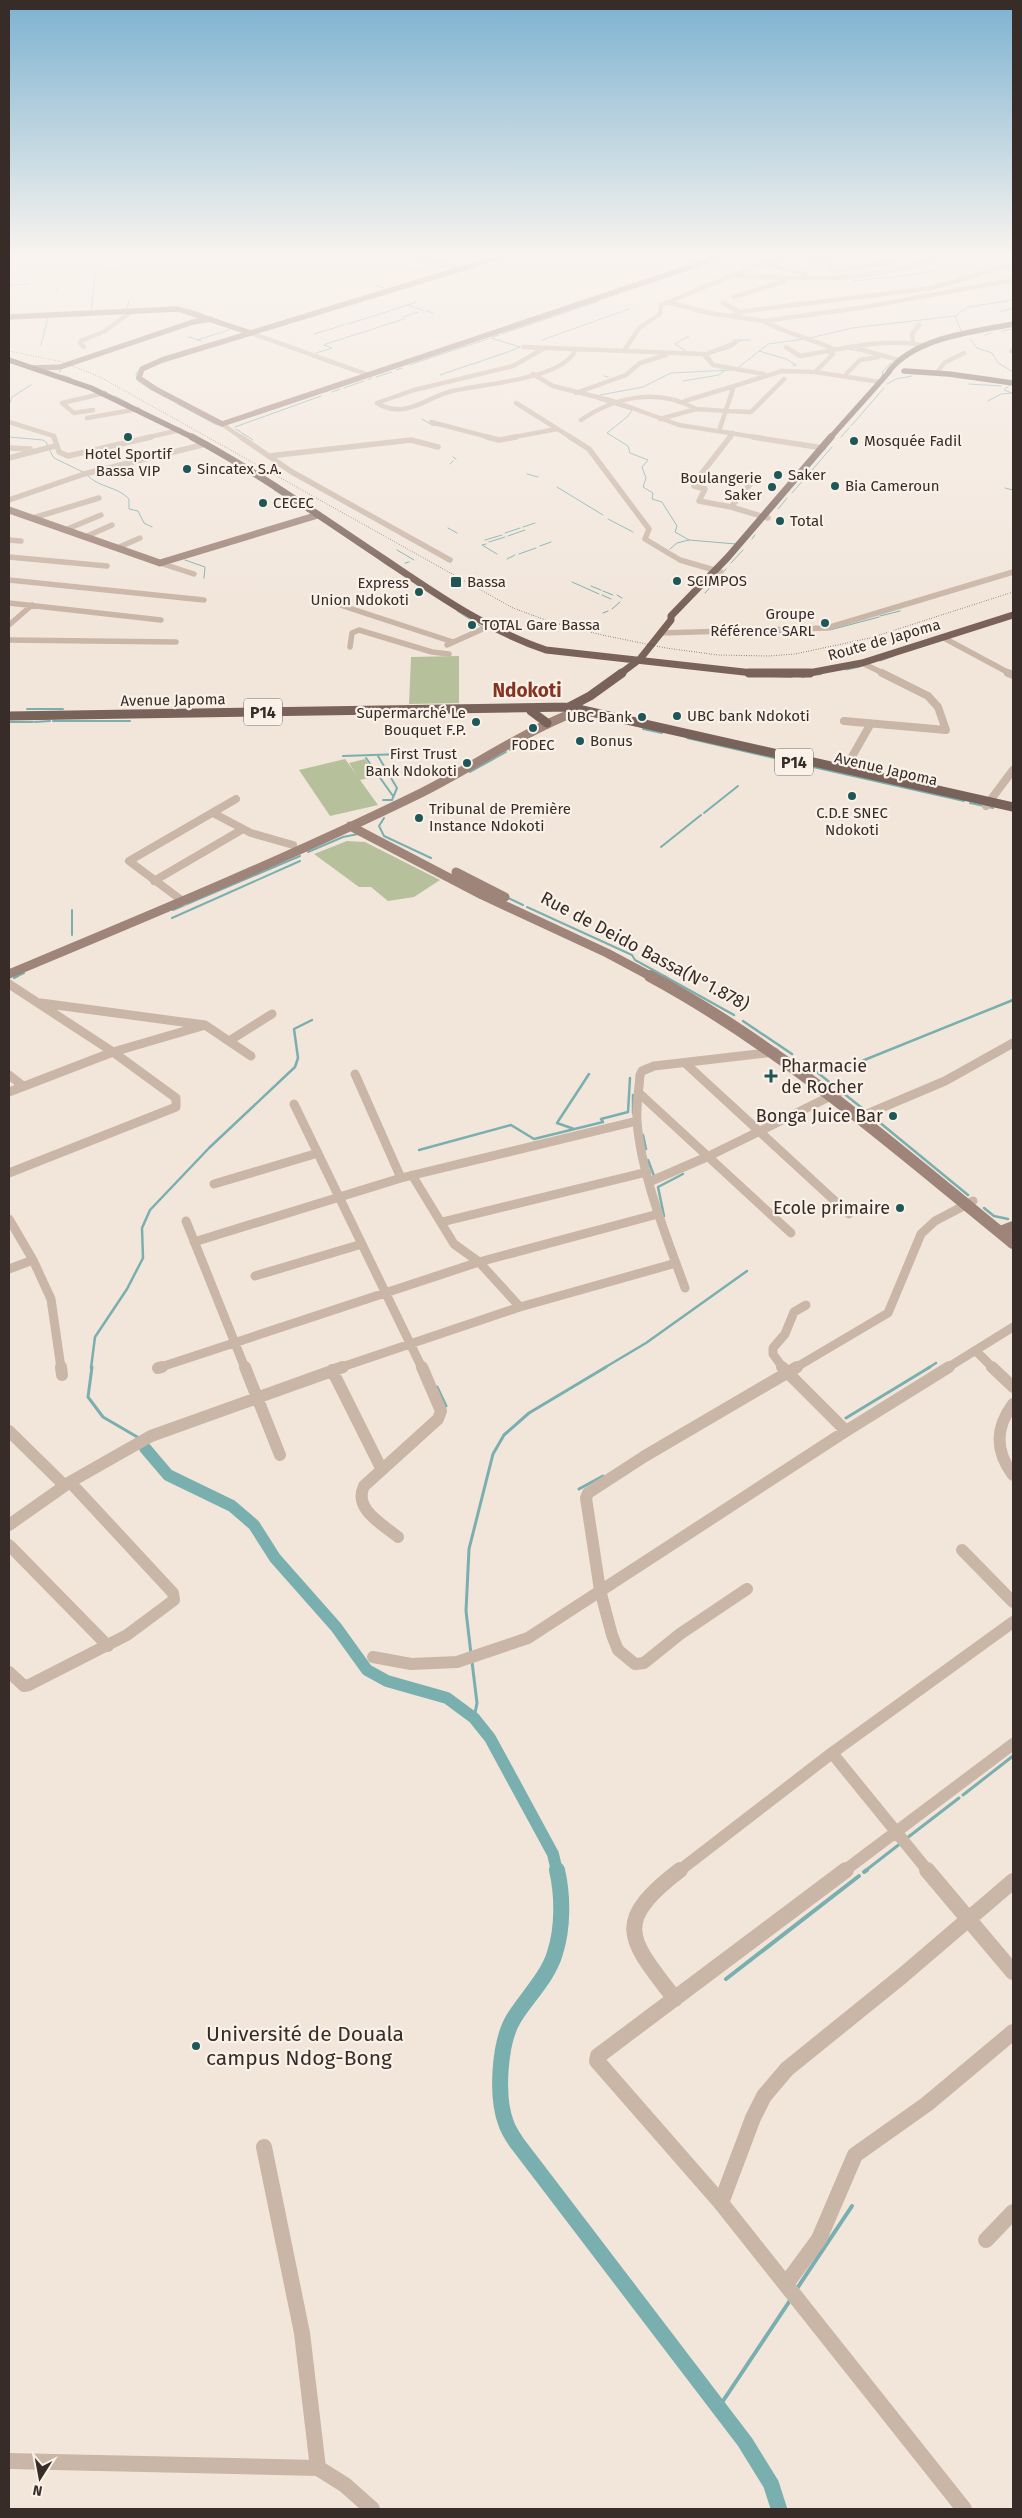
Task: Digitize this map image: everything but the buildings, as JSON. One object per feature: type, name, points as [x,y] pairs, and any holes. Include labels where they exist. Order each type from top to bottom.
[{"type":"main road","name":"Route de Japoma","points":[[56,372],[58,376],[105,392],[206,444],[318,515],[487,627],[519,642],[546,650],[786,674],[822,672],[862,663],[1013,615]]},
{"type":"main road","points":[[142,372],[140,373],[142,381],[222,424],[379,372]]},
{"type":"main road","points":[[9,974],[184,902],[354,825],[422,792],[572,709],[640,659],[671,620],[671,616],[731,558],[880,382],[897,373],[937,372],[1013,383]]},
{"type":"main road","points":[[865,400],[897,373]]},
{"type":"main road","points":[[766,517],[844,425]]},
{"type":"main road","points":[[9,510],[160,563],[318,515]]},
{"type":"main road","points":[[589,697],[594,711]]},
{"type":"main road","name":"Avenue Japoma","points":[[518,709],[531,711],[572,709],[987,804],[1013,807]]},
{"type":"main road","name":"Avenue Japoma","points":[[9,716],[518,709],[594,711],[845,769],[1013,812]]},
{"type":"main road","points":[[531,711],[547,723]]},
{"type":"main road","points":[[354,825],[482,895],[531,916],[683,994],[775,1052],[836,1094],[969,1203],[1008,1230],[1013,1243]]},
{"type":"main road","name":"Rue de Deido Bassa(N°1.878)","points":[[354,825],[688,990],[778,1046],[836,1094],[867,1114],[969,1203]]},
{"type":"street","points":[[359,372],[369,375]]},
{"type":"street","points":[[494,372],[420,387],[377,403],[392,409],[404,409],[427,402],[447,392],[485,386],[540,372]]},
{"type":"street","points":[[576,393],[626,375],[630,372]]},
{"type":"street","points":[[743,372],[764,374]]},
{"type":"street","points":[[581,420],[613,401],[642,397],[685,401],[734,386],[764,374],[778,372]]},
{"type":"street","points":[[811,372],[880,382]]},
{"type":"street","points":[[533,374],[552,386],[613,401],[660,419],[695,428],[823,448]]},
{"type":"street","points":[[660,419],[696,409],[751,412],[784,379]]},
{"type":"street","points":[[719,431],[734,386]]},
{"type":"street","points":[[93,410],[74,413],[62,403],[105,392]]},
{"type":"street","points":[[685,401],[696,409]]},
{"type":"street","points":[[516,403],[589,449],[649,530],[644,539],[669,556],[688,564],[718,571]]},
{"type":"street","points":[[87,418],[138,409]]},
{"type":"street","points":[[9,422],[54,436],[55,446],[63,455],[68,456],[180,430]]},
{"type":"street","points":[[431,422],[499,440],[557,429]]},
{"type":"street","points":[[9,429],[20,424]]},
{"type":"street","points":[[222,424],[292,472],[450,560]]},
{"type":"street","points":[[733,433],[694,485],[705,488],[699,501],[731,507],[766,517]]},
{"type":"street","points":[[269,456],[411,440],[438,447]]},
{"type":"street","points":[[9,500],[84,474],[206,444]]},
{"type":"street","points":[[9,458],[55,446]]},
{"type":"street","points":[[9,448],[36,450]]},
{"type":"street","points":[[731,507],[752,482]]},
{"type":"street","points":[[33,518],[98,498]]},
{"type":"street","points":[[65,530],[101,515]]},
{"type":"street","points":[[85,537],[112,525]]},
{"type":"street","points":[[118,548],[140,538]]},
{"type":"street","points":[[9,540],[21,541]]},
{"type":"street","points":[[9,557],[107,566]]},
{"type":"street","points":[[160,563],[194,574]]},
{"type":"street","points":[[660,633],[827,628],[1013,572]]},
{"type":"street","points":[[9,588],[12,580],[204,600]]},
{"type":"street","points":[[9,603],[161,620]]},
{"type":"street","points":[[340,605],[453,642]]},
{"type":"street","points":[[9,625],[32,606]]},
{"type":"street","points":[[432,652],[487,627]]},
{"type":"street","points":[[350,647],[352,633],[359,630],[432,652],[449,654]]},
{"type":"street","points":[[942,638],[1013,675]]},
{"type":"street","points":[[9,640],[176,642]]},
{"type":"street","points":[[844,722],[946,730],[936,704],[931,699],[915,688],[862,663]]},
{"type":"street","points":[[845,769],[870,725]]},
{"type":"street","points":[[987,804],[1013,770]]},
{"type":"street","points":[[184,902],[129,861],[236,800]]},
{"type":"street","points":[[213,813],[243,829],[293,846]]},
{"type":"street","points":[[154,881],[243,829]]},
{"type":"street","points":[[9,984],[114,1052],[174,1095],[176,1107],[9,1173]]},
{"type":"street","points":[[37,1003],[205,1025],[251,1056]]},
{"type":"street","points":[[229,1041],[272,1014]]},
{"type":"street","points":[[9,1092],[114,1052],[205,1025]]},
{"type":"street","points":[[867,1114],[944,1081],[1013,1042]]},
{"type":"street","points":[[685,1288],[658,1214],[648,1177],[637,1121],[642,1071],[654,1066],[775,1052]]},
{"type":"street","points":[[685,1063],[758,1132],[850,1214]]},
{"type":"street","points":[[355,1074],[401,1178]]},
{"type":"street","points":[[9,1075],[23,1086]]},
{"type":"street","points":[[639,1093],[791,1233]]},
{"type":"street","points":[[442,1222],[648,1177],[709,1156],[836,1094]]},
{"type":"street","points":[[294,1104],[410,1342],[441,1411],[441,1415],[364,1486],[359,1500],[363,1507],[398,1537]]},
{"type":"street","points":[[194,1242],[401,1178],[637,1121]]},
{"type":"street","points":[[214,1184],[318,1154]]},
{"type":"street","points":[[412,1175],[454,1244],[479,1262],[520,1307]]},
{"type":"street","points":[[747,1589],[680,1634],[640,1665],[625,1658],[618,1650],[600,1590],[586,1498],[588,1493],[645,1456],[888,1313],[921,1234],[935,1221],[969,1203]]},
{"type":"street","points":[[158,1368],[479,1262],[658,1214]]},
{"type":"street","points":[[9,1219],[34,1260],[53,1304],[62,1375]]},
{"type":"street","points":[[186,1221],[280,1455]]},
{"type":"street","points":[[255,1276],[362,1244]]},
{"type":"street","points":[[9,1269],[34,1260]]},
{"type":"street","points":[[9,1525],[67,1484],[151,1436],[410,1342],[520,1307],[676,1263]]},
{"type":"street","points":[[806,1306],[794,1312],[785,1334],[772,1350],[786,1372],[846,1431]]},
{"type":"street","points":[[374,1657],[411,1664],[464,1660],[528,1638],[846,1431],[1013,1327]]},
{"type":"street","points":[[976,1351],[1013,1387]]},
{"type":"street","points":[[332,1370],[382,1470]]},
{"type":"street","points":[[1013,1404],[1007,1411],[999,1428],[998,1447],[1005,1466],[1013,1474]]},
{"type":"street","points":[[9,1431],[67,1484],[174,1596],[171,1604],[108,1646],[29,1685],[24,1686],[9,1672]]},
{"type":"street","points":[[9,1545],[108,1646]]},
{"type":"street","points":[[962,1550],[1012,1599]]},
{"type":"street","points":[[675,1999],[637,1947],[633,1935],[634,1918],[651,1895],[671,1877],[832,1753],[1013,1622]]},
{"type":"street","points":[[964,2509],[721,2203],[597,2061],[598,2056],[897,1834],[1013,1744]]},
{"type":"street","points":[[832,1753],[966,1919],[1013,1972]]},
{"type":"street","points":[[721,2203],[753,2118],[764,2096],[787,2069],[902,1976],[1013,1880]]},
{"type":"street","points":[[786,2284],[819,2239],[834,2208],[855,2155],[927,2104],[1013,2032]]},
{"type":"street","points":[[264,2147],[302,2332],[318,2468]]},
{"type":"street","points":[[986,2240],[1013,2212]]},
{"type":"street","points":[[9,2461],[318,2468],[345,2485],[372,2509]]},
{"type":"green space","points":[[459,656],[459,703],[409,704],[411,657]]},
{"type":"green space","points":[[345,759],[356,774],[349,763],[365,759],[377,776],[360,780],[378,805],[330,816],[299,770]]},
{"type":"green space","points":[[347,841],[365,842],[440,880],[414,897],[388,901],[371,887],[359,887],[314,854]]},
{"type":"waterway","points":[[138,372],[136,374],[137,380],[153,391]]},
{"type":"waterway","points":[[376,377],[392,372]]},
{"type":"waterway","points":[[440,375],[450,372]]},
{"type":"waterway","points":[[689,540],[675,532],[677,526],[662,502],[652,499],[653,493],[643,487],[646,478],[642,467],[648,460],[630,453],[628,446],[607,433],[627,417],[632,410],[597,399],[600,395],[643,387],[671,373],[701,372]]},
{"type":"waterway","points":[[683,381],[719,375],[723,372]]},
{"type":"waterway","points":[[882,377],[883,372]]},
{"type":"waterway","points":[[62,375],[71,378]]},
{"type":"waterway","points":[[604,376],[608,377]]},
{"type":"waterway","points":[[887,384],[896,379],[912,376]]},
{"type":"waterway","points":[[368,380],[372,378]]},
{"type":"waterway","points":[[344,388],[364,381]]},
{"type":"waterway","points":[[969,384],[1001,386]]},
{"type":"waterway","points":[[988,401],[1001,394],[1012,393],[1004,390],[1011,384]]},
{"type":"waterway","points":[[9,405],[12,397],[31,385]]},
{"type":"waterway","points":[[851,426],[884,388]]},
{"type":"waterway","points":[[332,392],[340,389]]},
{"type":"waterway","points":[[115,396],[130,404]]},
{"type":"waterway","points":[[235,427],[321,396]]},
{"type":"waterway","points":[[178,404],[217,425]]},
{"type":"waterway","points":[[422,419],[432,425],[441,426]]},
{"type":"waterway","points":[[841,437],[849,428]]},
{"type":"waterway","points":[[236,429],[253,440]]},
{"type":"waterway","points":[[9,437],[43,440],[47,443],[47,448]]},
{"type":"waterway","points":[[792,493],[832,447]]},
{"type":"waterway","points":[[49,449],[54,458],[85,473]]},
{"type":"waterway","points":[[450,464],[453,461]]},
{"type":"waterway","points":[[527,474],[538,477]]},
{"type":"waterway","points":[[87,475],[124,495],[129,499],[129,509],[138,511],[144,523],[152,527]]},
{"type":"waterway","points":[[557,487],[603,515]]},
{"type":"waterway","points":[[1005,488],[1013,490]]},
{"type":"waterway","points":[[274,490],[288,499]]},
{"type":"waterway","points":[[778,509],[787,498]]},
{"type":"waterway","points":[[608,519],[633,532]]},
{"type":"waterway","points":[[523,527],[535,523]]},
{"type":"waterway","points":[[448,528],[457,533]]},
{"type":"waterway","points":[[505,533],[520,528]]},
{"type":"waterway","points":[[508,536],[525,530]]},
{"type":"waterway","points":[[485,540],[502,535]]},
{"type":"waterway","points":[[752,539],[755,535]]},
{"type":"waterway","points":[[489,542],[505,537]]},
{"type":"waterway","points":[[670,549],[677,543],[689,540]]},
{"type":"waterway","points":[[689,540],[736,544]]},
{"type":"waterway","points":[[540,546],[551,542]]},
{"type":"waterway","points":[[486,544],[482,545],[497,554]]},
{"type":"waterway","points":[[519,554],[536,548]]},
{"type":"waterway","points":[[397,550],[414,560]]},
{"type":"waterway","points":[[731,563],[743,550]]},
{"type":"waterway","points":[[507,559],[515,555]]},
{"type":"waterway","points":[[185,560],[205,567],[204,578]]},
{"type":"waterway","points":[[405,563],[409,562]]},
{"type":"waterway","points":[[714,582],[726,569]]},
{"type":"waterway","points":[[572,582],[599,594]]},
{"type":"waterway","points":[[705,593],[714,583]]},
{"type":"waterway","points":[[591,586],[601,590]]},
{"type":"waterway","points":[[603,591],[613,595]]},
{"type":"waterway","points":[[602,595],[611,599]]},
{"type":"waterway","points":[[617,595],[622,598]]},
{"type":"waterway","points":[[612,609],[620,602]]},
{"type":"waterway","points":[[457,611],[482,627]]},
{"type":"waterway","points":[[603,613],[608,611]]},
{"type":"waterway","points":[[880,616],[900,611]]},
{"type":"waterway","points":[[830,630],[879,617]]},
{"type":"waterway","points":[[765,633],[795,632]]},
{"type":"waterway","points":[[880,661],[894,656]]},
{"type":"waterway","points":[[846,670],[860,667]]},
{"type":"waterway","points":[[813,675],[821,674]]},
{"type":"waterway","points":[[27,709],[63,709]]},
{"type":"waterway","points":[[35,722],[50,721]]},
{"type":"waterway","points":[[53,721],[130,721]]},
{"type":"waterway","points":[[9,722],[33,722]]},
{"type":"waterway","points":[[643,729],[662,733]]},
{"type":"waterway","points":[[687,738],[800,764]]},
{"type":"waterway","points":[[510,750],[519,744]]},
{"type":"waterway","points":[[470,772],[506,752]]},
{"type":"waterway","points":[[343,756],[402,754]]},
{"type":"waterway","points":[[378,756],[397,788],[392,800],[383,800]]},
{"type":"waterway","points":[[366,758],[393,796]]},
{"type":"waterway","points":[[804,765],[964,801]]},
{"type":"waterway","points":[[704,813],[738,786]]},
{"type":"waterway","points":[[970,803],[993,808]]},
{"type":"waterway","points":[[661,847],[701,815]]},
{"type":"waterway","points":[[384,818],[379,826],[384,836],[431,858]]},
{"type":"waterway","points":[[308,852],[343,837],[358,834]]},
{"type":"waterway","points":[[173,910],[300,856]]},
{"type":"waterway","points":[[172,918],[300,861]]},
{"type":"waterway","points":[[506,897],[523,905]]},
{"type":"waterway","points":[[527,907],[632,955],[635,960],[666,977]]},
{"type":"waterway","points":[[72,910],[72,935]]},
{"type":"waterway","points":[[15,977],[24,973]]},
{"type":"waterway","points":[[14,978],[18,976]]},
{"type":"waterway","points":[[664,976],[734,1015]]},
{"type":"waterway","points":[[842,1069],[1013,1000]]},
{"type":"waterway","points":[[91,1368],[95,1337],[127,1289],[143,1258],[142,1228],[150,1210],[209,1148],[295,1067],[298,1058],[294,1029],[312,1020]]},
{"type":"waterway","points":[[743,1021],[792,1054]]},
{"type":"waterway","points":[[813,1069],[867,1112]]},
{"type":"waterway","points":[[574,1129],[557,1123],[589,1074]]},
{"type":"waterway","points":[[419,1150],[511,1125],[534,1139],[603,1122],[601,1119],[628,1112],[630,1078]]},
{"type":"waterway","points":[[633,1095],[633,1113]]},
{"type":"waterway","points":[[873,1117],[968,1195]]},
{"type":"waterway","points":[[643,1135],[646,1149]]},
{"type":"waterway","points":[[648,1160],[654,1176]]},
{"type":"waterway","points":[[664,1216],[658,1187],[683,1174]]},
{"type":"waterway","points":[[984,1208],[994,1216],[1008,1219]]},
{"type":"waterway","points":[[604,1368],[646,1343],[747,1271]]},
{"type":"waterway","points":[[928,1368],[936,1363]]},
{"type":"waterway","points":[[92,1367],[88,1397],[103,1417],[139,1438]]},
{"type":"waterway","points":[[471,1654],[466,1611],[469,1549],[493,1454],[504,1435],[529,1413],[606,1367]]},
{"type":"waterway","points":[[846,1418],[930,1367]]},
{"type":"waterway","points":[[437,1387],[446,1406]]},
{"type":"waterway","points":[[145,1448],[168,1475],[232,1506],[254,1525],[275,1558],[336,1627],[367,1670],[387,1681],[447,1698],[474,1718],[490,1738],[553,1854],[557,1871]]},
{"type":"waterway","points":[[579,1489],[603,1476]]},
{"type":"waterway","points":[[472,1662],[477,1703],[474,1718]]},
{"type":"waterway","points":[[963,1795],[1013,1756]]},
{"type":"waterway","points":[[907,1838],[959,1798]]},
{"type":"waterway","points":[[865,1871],[901,1843]]},
{"type":"waterway","points":[[557,1870],[561,1912],[558,1943],[552,1962],[514,2018],[509,2028],[502,2055],[500,2085],[503,2112],[507,2126],[517,2143],[745,2442],[771,2484],[779,2509]]},
{"type":"waterway","points":[[726,1979],[859,1876]]},
{"type":"waterway","points":[[796,2290],[852,2206]]},
{"type":"waterway","points":[[719,2407],[791,2299]]},
{"type":"railway","points":[[86,372],[100,377],[513,608],[551,622],[602,635],[666,648],[718,655],[769,656],[795,654],[870,638],[1013,592]]},
{"type":"place","name":"Hotel Sportif Bassa VIP","points":[[128,437]]},
{"type":"place","name":"Mosquée Fadil","points":[[854,441]]},
{"type":"place","name":"Sincatex S.A.","points":[[187,469]]},
{"type":"place","name":"Saker","points":[[778,475]]},
{"type":"place","name":"Bia Cameroun","points":[[835,486]]},
{"type":"place","name":"Boulangerie Saker","points":[[772,487]]},
{"type":"place","name":"CECEC","points":[[263,503]]},
{"type":"place","name":"Total","points":[[780,521]]},
{"type":"place","name":"SCIMPOS","points":[[677,581]]},
{"type":"place","name":"Bassa","points":[[456,582]]},
{"type":"place","name":"Express Union Ndokoti","points":[[419,592]]},
{"type":"place","name":"Groupe Référence SARL","points":[[825,623]]},
{"type":"place","name":"TOTAL Gare Bassa","points":[[472,625]]},
{"type":"place","name":"UBC bank Ndokoti","points":[[677,716]]},
{"type":"place","name":"UBC Bank","points":[[642,717]]},
{"type":"place","name":"Supermarché Le Bouquet F.P.","points":[[476,722]]},
{"type":"place","name":"FODEC","points":[[533,728]]},
{"type":"place","name":"Bonus","points":[[580,741]]},
{"type":"place","name":"First Trust Bank Ndokoti","points":[[467,763]]},
{"type":"place","name":"C.D.E SNEC Ndokoti","points":[[852,796]]},
{"type":"place","name":"Tribunal de Première Instance Ndokoti","points":[[419,818]]},
{"type":"place","name":"Pharmacie de Rocher","points":[[771,1076]]},
{"type":"place","name":"Bonga Juice Bar","points":[[893,1116]]},
{"type":"place","name":"Ecole primaire","points":[[900,1208]]},
{"type":"place","name":"Université de Douala campus Ndog-Bong","points":[[196,2046]]},
{"type":"district","name":"Ndokoti","points":[[527,690]]}]
